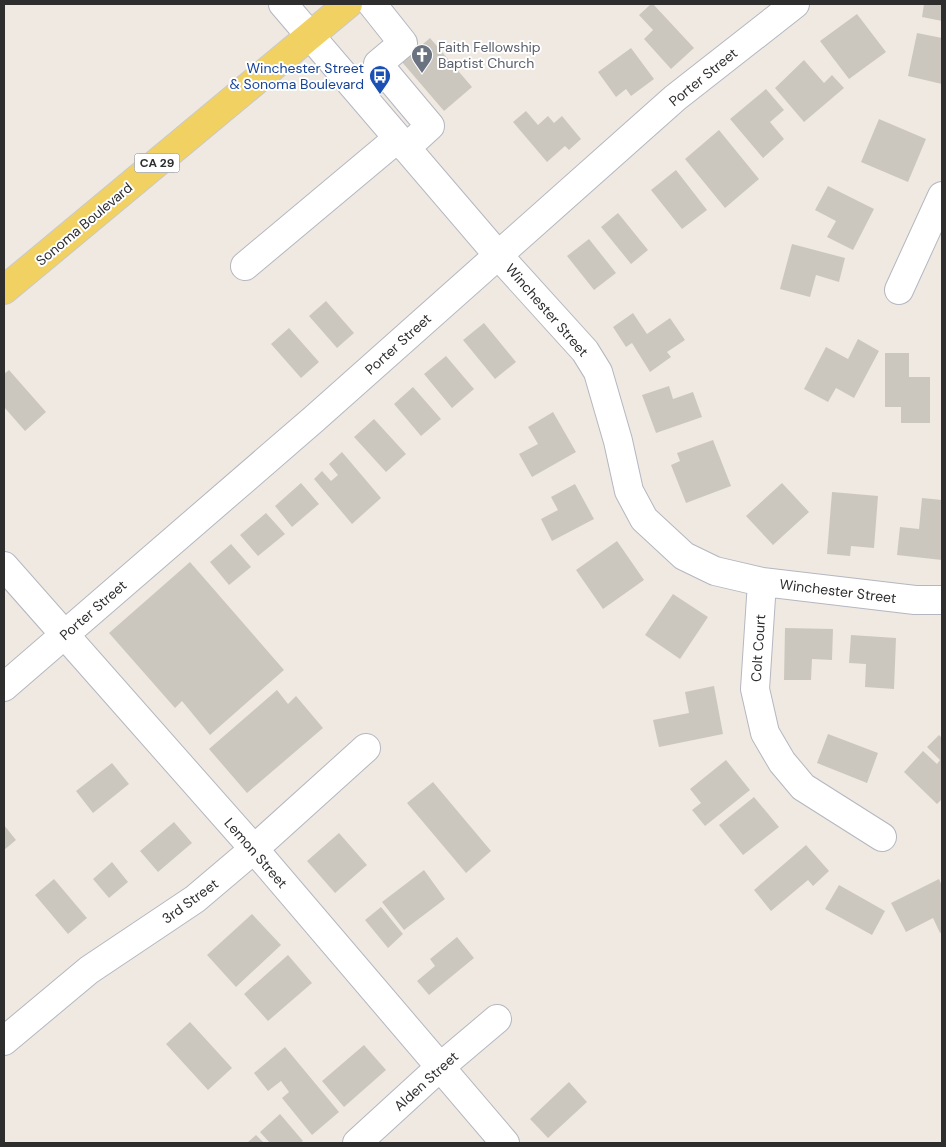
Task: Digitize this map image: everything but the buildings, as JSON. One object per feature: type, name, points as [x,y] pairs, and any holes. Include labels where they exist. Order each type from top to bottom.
[{"type":"main road","name":"Sonoma Boulevard","points":[[4,290],[348,4]]},
{"type":"street","name":"Winchester Street","points":[[283,4],[498,255],[585,351],[598,372],[618,441],[629,491],[644,519],[684,556],[715,571],[762,582],[915,600],[942,600]]},
{"type":"street","points":[[359,92],[375,80],[378,64],[403,43],[372,4]]},
{"type":"street","name":"Porter Street","points":[[4,687],[314,419],[676,98],[795,4]]},
{"type":"street","points":[[245,266],[402,143],[430,126],[378,64]]},
{"type":"street","points":[[899,290],[942,196]]},
{"type":"street","name":"Lemon Street","points":[[4,566],[254,849],[505,1143]]},
{"type":"street","name":"Colt Court","points":[[762,582],[755,688],[765,734],[782,762],[804,787],[882,837]]},
{"type":"street","name":"3rd Street","points":[[4,1041],[89,970],[196,899],[366,748]]},
{"type":"street","name":"Alden Street","points":[[357,1143],[497,1019]]},
{"type":"place","name":"Faith Fellowship Baptist Church","points":[[422,74]]},
{"type":"place","name":"Winchester Street & Sonoma Boulevard","points":[[380,95]]}]
